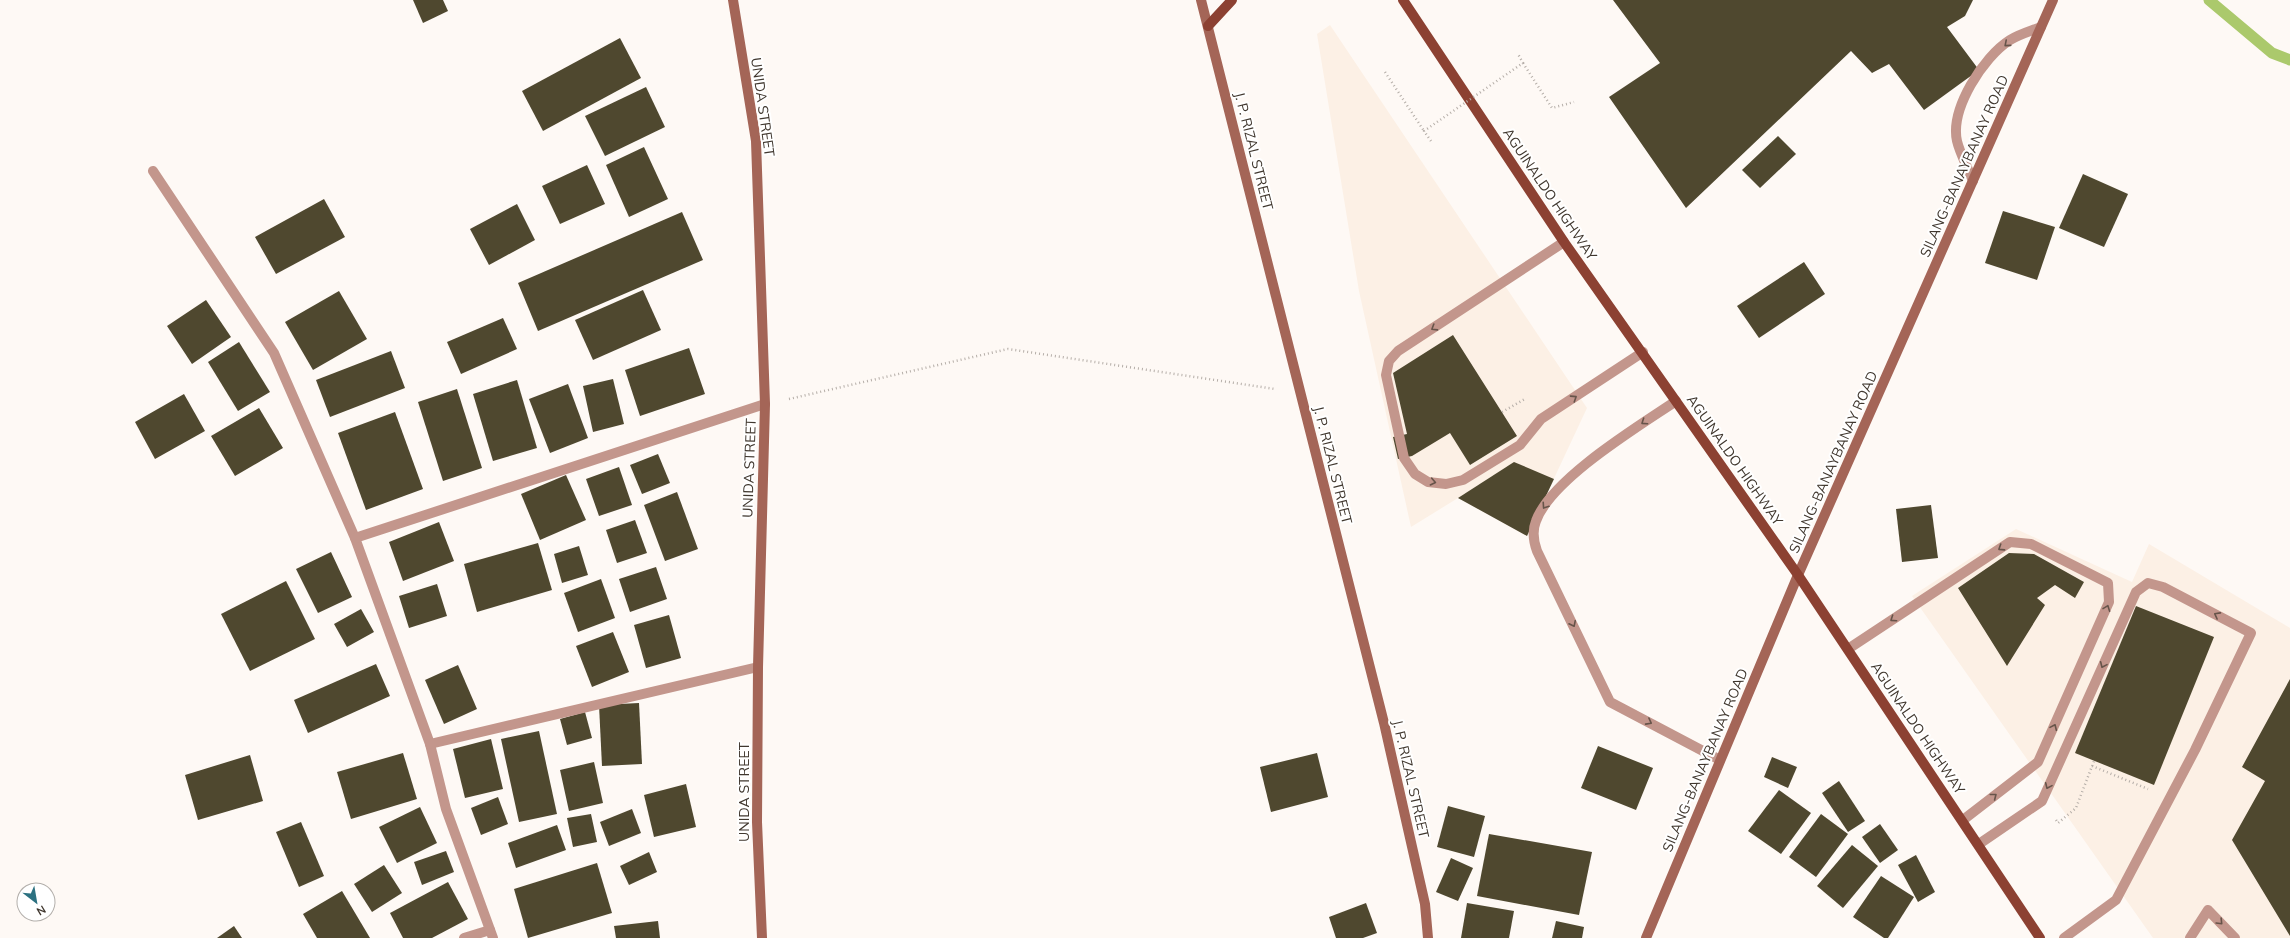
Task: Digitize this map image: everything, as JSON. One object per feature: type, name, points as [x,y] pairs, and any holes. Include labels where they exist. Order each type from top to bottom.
[{"type":"main road","name":"UNIDA STREET","points":[[733,0],[756,140],[765,404],[758,667],[757,822],[762,938]]},
{"type":"main road","name":"J. P. RIZAL STREET","points":[[1201,0],[1386,730],[1425,904],[1428,938]]},
{"type":"main road","points":[[1208,26],[1232,0]]},
{"type":"main road","name":"AGUINALDO HIGHWAY","points":[[1403,0],[1564,242],[1643,352],[1798,574],[1963,820],[2040,938]]},
{"type":"main road","name":"SILANG-BANAYBANAY ROAD","points":[[1646,938],[1798,574],[2053,0]]},
{"type":"street","points":[[1973,181],[1957,141],[1956,118],[1963,100],[1985,64],[2010,40],[2041,27]]},
{"type":"street","points":[[153,171],[274,353],[355,538],[430,744],[446,809],[491,934],[464,938]]},
{"type":"street","points":[[1564,242],[1398,351],[1389,361],[1386,375],[1404,458],[1416,474],[1428,482],[1446,484],[1463,480],[1520,445],[1541,419],[1643,352]]},
{"type":"street","points":[[1676,401],[1609,446],[1576,472],[1547,501],[1536,520],[1533,537],[1537,550],[1610,702],[1720,760]]},
{"type":"street","points":[[355,538],[765,404]]},
{"type":"street","points":[[1848,649],[2010,542],[2031,544],[2108,583],[2109,602],[2038,762],[1963,820]]},
{"type":"street","points":[[1978,844],[2042,801],[2136,592],[2148,583],[2163,587],[2251,633],[2195,750],[2116,900],[2064,938]]},
{"type":"street","points":[[430,744],[758,667]]},
{"type":"street","points":[[2190,938],[2208,910],[2235,938]]},
{"type":"path","points":[[1518,54],[1552,108],[1574,102]]},
{"type":"path","points":[[1424,131],[1523,63]]},
{"type":"path","points":[[1385,72],[1431,141]]},
{"type":"path","points":[[765,404],[1008,349],[1300,393]]},
{"type":"path","points":[[1502,412],[1527,397]]},
{"type":"path","points":[[2092,766],[2156,792]]},
{"type":"shaded area","points":[[1330,25],[1587,408],[1527,536],[1458,498],[1411,527],[1359,291],[1317,34]]},
{"type":"shaded area","points":[[2016,529],[2132,582],[2149,544],[2290,628],[2290,938],[2153,938],[1912,596]]},
{"type":"building","points":[[413,0],[443,0],[448,11],[423,23]]},
{"type":"building","points":[[1613,0],[1973,0],[1965,16],[1947,27],[1979,70],[1924,110],[1889,64],[1872,73],[1851,51],[1686,208],[1609,97],[1660,63]]},
{"type":"building","points":[[620,38],[641,78],[543,131],[522,91]]},
{"type":"building","points":[[646,87],[665,127],[605,156],[585,116]]},
{"type":"building","points":[[1778,136],[1796,154],[1760,188],[1742,170]]},
{"type":"building","points":[[644,147],[668,199],[629,217],[606,165]]},
{"type":"building","points":[[587,165],[605,204],[560,224],[542,186]]},
{"type":"building","points":[[2083,174],[2128,194],[2104,247],[2059,228]]},
{"type":"building","points":[[324,199],[345,237],[276,274],[255,237]]},
{"type":"building","points":[[517,204],[535,240],[489,265],[470,229]]},
{"type":"building","points":[[2003,211],[2055,227],[2037,280],[1985,263]]},
{"type":"building","points":[[682,212],[703,260],[538,331],[518,283]]},
{"type":"building","points":[[1804,262],[1825,294],[1759,338],[1737,306]]},
{"type":"building","points":[[643,290],[661,330],[593,360],[575,320]]},
{"type":"building","points":[[339,291],[367,339],[313,370],[285,322]]},
{"type":"building","points":[[206,300],[231,337],[192,364],[167,326]]},
{"type":"building","points":[[503,318],[517,349],[461,374],[447,342]]},
{"type":"building","points":[[1453,335],[1517,436],[1470,465],[1450,433],[1412,456],[1398,459],[1393,437],[1407,434],[1393,373]]},
{"type":"building","points":[[239,342],[270,392],[238,411],[208,362]]},
{"type":"building","points":[[689,348],[705,394],[640,416],[625,370]]},
{"type":"building","points":[[391,351],[405,388],[330,417],[316,380]]},
{"type":"building","points":[[613,379],[624,424],[593,432],[583,386]]},
{"type":"building","points":[[517,380],[537,448],[493,461],[473,394]]},
{"type":"building","points":[[568,384],[588,438],[550,453],[529,399]]},
{"type":"building","points":[[457,389],[482,468],[443,481],[418,402]]},
{"type":"building","points":[[184,394],[205,431],[155,459],[135,422]]},
{"type":"building","points":[[259,408],[283,448],[235,476],[211,436]]},
{"type":"building","points":[[395,412],[423,489],[366,510],[338,433]]},
{"type":"building","points":[[658,454],[670,483],[642,494],[630,465]]},
{"type":"building","points":[[1514,462],[1554,479],[1527,536],[1458,498]]},
{"type":"building","points":[[619,467],[632,505],[599,516],[586,479]]},
{"type":"building","points":[[566,475],[586,520],[540,540],[521,494]]},
{"type":"building","points":[[677,492],[698,549],[665,561],[644,505]]},
{"type":"building","points":[[1931,505],[1938,558],[1902,562],[1896,509]]},
{"type":"building","points":[[635,520],[647,553],[617,563],[606,530]]},
{"type":"building","points":[[439,522],[454,561],[403,581],[389,542]]},
{"type":"building","points":[[538,543],[552,590],[477,612],[464,564]]},
{"type":"building","points":[[579,546],[588,575],[562,583],[554,554]]},
{"type":"building","points":[[331,552],[352,597],[318,613],[296,569]]},
{"type":"building","points":[[2009,553],[2034,554],[2084,582],[2075,598],[2055,585],[2037,598],[2045,605],[2007,666],[1958,588]]},
{"type":"building","points":[[656,567],[667,599],[630,612],[619,579]]},
{"type":"building","points":[[601,579],[615,618],[578,632],[564,593]]},
{"type":"building","points":[[286,581],[315,639],[250,671],[221,614]]},
{"type":"building","points":[[437,584],[447,616],[409,628],[399,596]]},
{"type":"building","points":[[2136,606],[2214,637],[2154,785],[2075,753]]},
{"type":"building","points":[[361,609],[374,632],[347,647],[334,624]]},
{"type":"building","points":[[669,615],[681,658],[646,668],[634,625]]},
{"type":"building","points":[[613,632],[629,672],[592,687],[576,646]]},
{"type":"building","points":[[376,664],[390,696],[308,733],[294,700]]},
{"type":"building","points":[[458,665],[477,709],[444,724],[425,680]]},
{"type":"building","points":[[2290,679],[2290,936],[2232,840],[2265,781],[2242,767]]},
{"type":"building","points":[[639,703],[642,764],[602,766],[599,705]]},
{"type":"building","points":[[585,712],[592,738],[567,745],[560,719]]},
{"type":"building","points":[[539,731],[557,814],[519,822],[501,739]]},
{"type":"building","points":[[491,739],[503,789],[465,798],[453,749]]},
{"type":"building","points":[[1598,746],[1653,768],[1636,810],[1581,788]]},
{"type":"building","points":[[403,753],[417,799],[351,819],[337,772]]},
{"type":"building","points":[[1317,753],[1328,797],[1271,812],[1260,767]]},
{"type":"building","points":[[250,755],[263,801],[198,820],[185,775]]},
{"type":"building","points":[[1772,757],[1797,767],[1788,788],[1764,777]]},
{"type":"building","points":[[594,762],[603,803],[569,811],[560,770]]},
{"type":"building","points":[[1839,781],[1865,821],[1848,832],[1822,793]]},
{"type":"building","points":[[686,784],[696,827],[654,837],[644,795]]},
{"type":"building","points":[[1779,790],[1811,813],[1781,854],[1748,831]]},
{"type":"building","points":[[498,797],[508,824],[481,835],[471,808]]},
{"type":"building","points":[[1448,806],[1485,816],[1474,857],[1437,847]]},
{"type":"building","points":[[420,807],[437,843],[397,863],[379,827]]},
{"type":"building","points":[[632,809],[641,833],[609,846],[600,822]]},
{"type":"building","points":[[591,814],[597,842],[573,847],[567,818]]},
{"type":"building","points":[[1821,814],[1848,834],[1816,877],[1789,857]]},
{"type":"building","points":[[301,822],[324,876],[299,887],[276,832]]},
{"type":"building","points":[[1880,824],[1898,850],[1880,863],[1862,837]]},
{"type":"building","points":[[557,825],[566,850],[516,868],[508,843]]},
{"type":"building","points":[[1489,834],[1592,852],[1579,915],[1477,896]]},
{"type":"building","points":[[1852,845],[1878,866],[1843,908],[1817,886]]},
{"type":"building","points":[[446,851],[454,872],[422,885],[414,862]]},
{"type":"building","points":[[649,852],[657,872],[629,885],[620,866]]},
{"type":"building","points":[[1916,855],[1935,892],[1918,902],[1898,865]]},
{"type":"building","points":[[1451,858],[1473,868],[1458,901],[1436,892]]},
{"type":"building","points":[[597,863],[612,913],[528,938],[514,889]]},
{"type":"building","points":[[384,865],[402,893],[372,912],[354,884]]},
{"type":"building","points":[[1881,876],[1914,897],[1888,938],[1884,938],[1853,917]]},
{"type":"building","points":[[448,882],[468,919],[432,938],[403,938],[390,913]]},
{"type":"building","points":[[342,891],[370,938],[317,938],[303,914]]},
{"type":"building","points":[[1366,903],[1377,933],[1363,938],[1336,938],[1329,917]]},
{"type":"building","points":[[1467,903],[1514,911],[1509,938],[1461,938]]},
{"type":"building","points":[[658,921],[660,938],[616,938],[614,926]]},
{"type":"building","points":[[1556,921],[1584,927],[1582,938],[1552,938]]},
{"type":"building","points":[[234,926],[242,938],[217,938]]},
{"type":"waterway","points":[[2209,0],[2272,53],[2290,60]]}]
